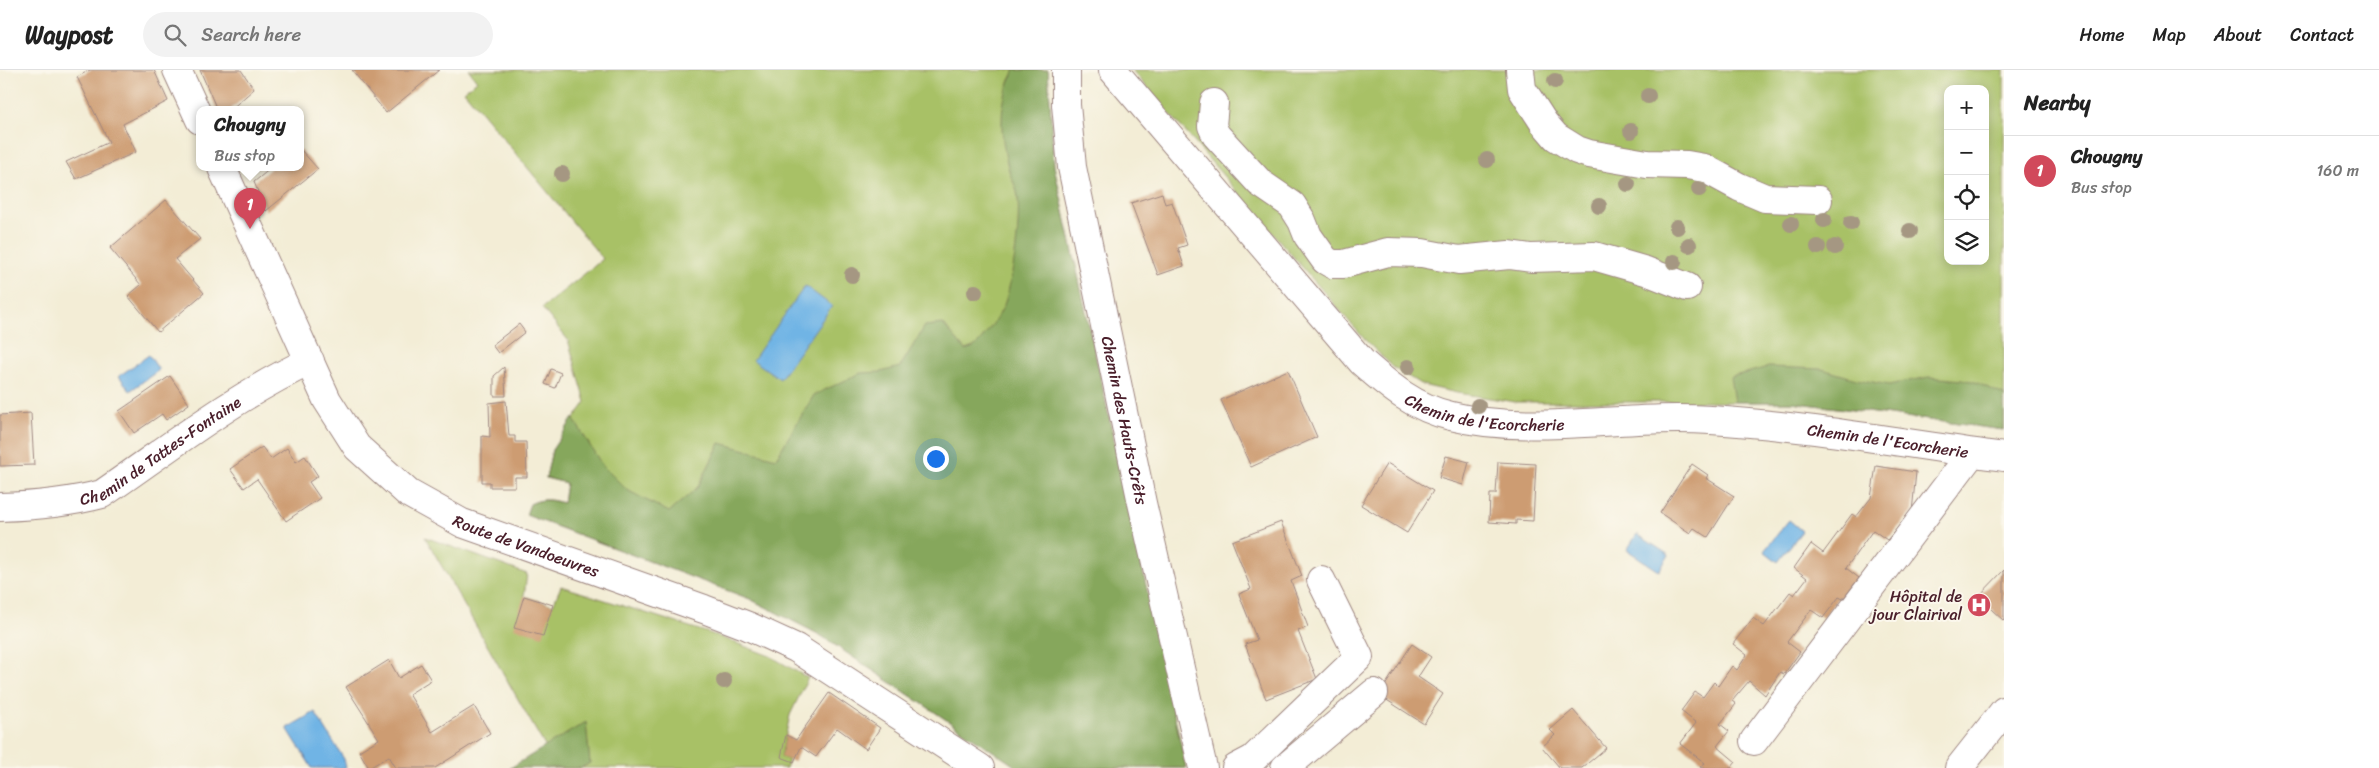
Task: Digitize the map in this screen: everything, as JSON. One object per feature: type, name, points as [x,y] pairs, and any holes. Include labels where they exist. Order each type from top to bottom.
[{"type":"street","points":[[177,70],[196,111]]},
{"type":"street","name":"Chemin des Hauts-Crêts","points":[[1066,70],[1066,105],[1072,167],[1142,503],[1203,768]]},
{"type":"street","name":"Chemin de l'Ecorcherie","points":[[1113,70],[1362,362],[1403,396],[1422,407],[1450,416],[1501,425],[1644,419],[1710,420],[1787,427],[2004,457]]},
{"type":"street","points":[[1520,70],[1522,89],[1544,123],[1556,136],[1576,150],[1647,164],[1687,165],[1704,168],[1738,187],[1765,198],[1818,200]]},
{"type":"street","points":[[1214,103],[1212,126],[1216,134],[1260,183],[1292,205],[1302,221],[1308,236],[1325,260],[1332,264],[1344,264],[1388,252],[1422,253],[1459,260],[1510,255],[1531,258],[1594,256],[1639,268],[1687,287]]},
{"type":"street","name":"Route de Vandoeuvres","points":[[223,171],[326,400],[357,447],[408,493],[462,523],[713,612],[796,648],[980,768]]},
{"type":"street","name":"Chemin de Tattes-Fontaine","points":[[0,507],[33,506],[75,501],[102,494],[247,395],[278,376],[310,361]]},
{"type":"street","points":[[1754,741],[1972,453]]},
{"type":"street","points":[[1236,768],[1253,759],[1359,657],[1321,580]]},
{"type":"street","points":[[1285,768],[1374,693]]},
{"type":"street","points":[[1959,768],[2004,710]]},
{"type":"green space","points":[[469,70],[1048,70],[1054,166],[1186,768],[1018,768],[820,635],[750,599],[526,515],[530,504],[534,502],[546,500],[563,503],[566,483],[546,478],[552,450],[586,402],[568,340],[542,308],[603,259],[464,91],[477,81]]},
{"type":"green space","points":[[1015,70],[1048,70],[1054,166],[1186,768],[1018,768],[820,635],[750,599],[526,515],[530,504],[535,502],[547,500],[563,503],[566,483],[546,478],[552,450],[573,418],[602,465],[627,490],[669,512],[698,487],[720,443],[776,458],[814,395],[861,373],[881,372],[900,367],[925,326],[943,324],[965,350],[975,346],[991,327],[1004,305],[1011,280],[1016,249],[1018,203],[1002,135],[1005,95]]},
{"type":"green space","points":[[1132,70],[2004,70],[2004,430],[1792,402],[1515,402],[1457,393],[1422,385],[1393,367],[1366,341]]},
{"type":"green space","points":[[1769,367],[1822,369],[1856,379],[1889,385],[1929,377],[1973,381],[2004,395],[2004,430],[1792,402],[1734,402],[1730,377]]},
{"type":"green space","points":[[425,537],[527,574],[524,596],[553,605],[561,586],[715,635],[770,656],[808,678],[790,715],[781,757],[789,760],[786,768],[544,768],[554,762]]},
{"type":"green space","points":[[586,722],[590,763],[581,768],[510,768]]},
{"type":"water","points":[[805,286],[832,306],[780,379],[753,360]]},
{"type":"water","points":[[149,355],[159,370],[130,391],[119,376]]},
{"type":"water","points":[[1789,520],[1802,531],[1778,562],[1764,551]]},
{"type":"water","points":[[1637,534],[1669,555],[1659,571],[1627,550]]},
{"type":"water","points":[[315,712],[344,759],[346,768],[312,768],[287,728]]},
{"type":"building","points":[[90,70],[154,70],[168,101],[123,124],[136,152],[76,179],[66,162],[109,142],[77,77]]},
{"type":"building","points":[[200,70],[241,70],[254,89],[235,106],[215,106]]},
{"type":"building","points":[[352,70],[439,70],[386,113]]},
{"type":"building","points":[[304,153],[318,169],[266,211],[254,182],[267,171],[304,171]]},
{"type":"building","points":[[1162,193],[1165,204],[1172,202],[1187,245],[1178,248],[1184,266],[1158,275],[1131,203]]},
{"type":"building","points":[[166,200],[200,239],[175,259],[204,293],[158,332],[128,296],[141,285],[110,248]]},
{"type":"building","points":[[519,324],[525,332],[498,353],[492,345]]},
{"type":"building","points":[[504,367],[506,396],[494,396],[494,376]]},
{"type":"building","points":[[551,369],[561,373],[555,388],[545,384]]},
{"type":"building","points":[[1288,370],[1317,437],[1251,467],[1221,400]]},
{"type":"building","points":[[170,376],[189,404],[166,420],[162,414],[134,433],[119,411]]},
{"type":"building","points":[[506,401],[509,436],[515,436],[515,442],[526,442],[527,477],[515,477],[515,487],[490,487],[490,482],[482,482],[482,436],[490,437],[489,403]]},
{"type":"building","points":[[31,413],[34,465],[0,466],[0,415]]},
{"type":"building","points":[[262,447],[271,459],[287,448],[296,462],[305,456],[318,476],[309,482],[320,498],[286,521],[257,479],[244,488],[230,469]]},
{"type":"building","points":[[1446,456],[1469,462],[1463,485],[1439,478]]},
{"type":"building","points":[[1498,462],[1536,464],[1533,521],[1516,520],[1516,524],[1489,522],[1490,494],[1496,494]]},
{"type":"building","points":[[1387,463],[1433,491],[1407,533],[1361,505]]},
{"type":"building","points":[[1692,464],[1708,475],[1706,478],[1734,496],[1708,537],[1694,528],[1690,533],[1660,513]]},
{"type":"building","points":[[1876,466],[1916,472],[1912,512],[1887,540],[1873,530],[1846,568],[1859,578],[1843,599],[1839,597],[1823,618],[1811,610],[1787,642],[1800,652],[1784,674],[1780,672],[1765,695],[1749,681],[1732,701],[1736,704],[1720,724],[1729,731],[1717,746],[1736,762],[1731,768],[1700,767],[1705,763],[1680,744],[1696,723],[1681,711],[1695,692],[1703,697],[1714,682],[1718,686],[1732,666],[1737,670],[1747,655],[1733,644],[1753,618],[1764,626],[1790,592],[1794,595],[1807,578],[1794,568],[1811,544],[1823,553],[1852,514],[1856,517],[1871,498]]},
{"type":"building","points":[[1281,522],[1302,576],[1291,581],[1308,627],[1298,631],[1317,679],[1266,699],[1245,644],[1257,640],[1239,594],[1251,589],[1232,541]]},
{"type":"building","points":[[2004,570],[2004,621],[1978,597]]},
{"type":"building","points":[[524,596],[553,605],[543,636],[514,628]]},
{"type":"building","points":[[1412,644],[1431,657],[1418,677],[1443,694],[1424,724],[1379,695]]},
{"type":"building","points":[[389,660],[399,678],[421,664],[431,680],[409,694],[432,732],[474,706],[490,733],[435,768],[396,768],[389,756],[369,768],[359,751],[379,739],[346,687]]},
{"type":"building","points":[[829,693],[880,728],[866,749],[837,728],[816,757],[801,747],[794,762],[781,757],[786,735],[796,740]]},
{"type":"building","points":[[1573,710],[1606,748],[1582,768],[1560,768],[1542,747],[1555,735],[1550,730]]},
{"type":"place","name":"Chougny","points":[[250,229]]},
{"type":"place","name":"Hôpital de jour Clairival","points":[[1979,605]]}]
